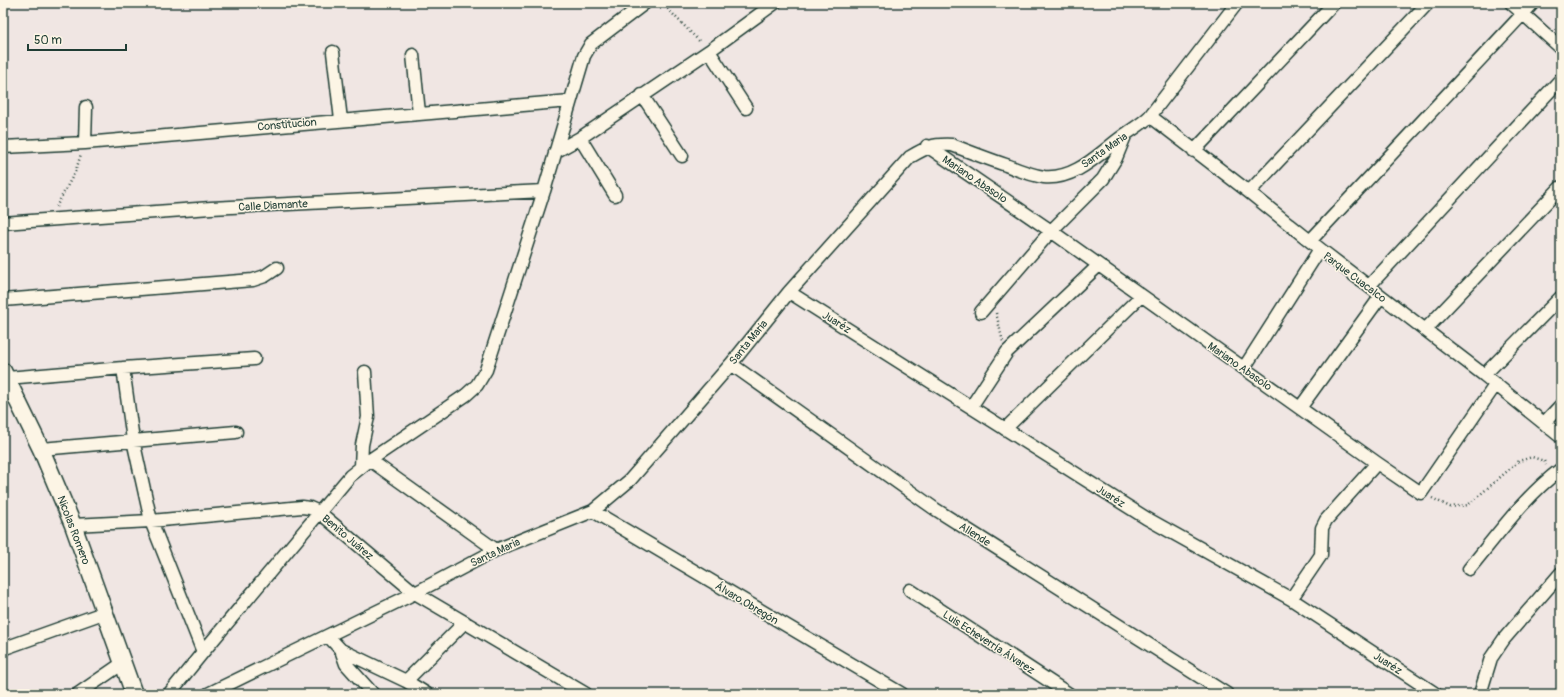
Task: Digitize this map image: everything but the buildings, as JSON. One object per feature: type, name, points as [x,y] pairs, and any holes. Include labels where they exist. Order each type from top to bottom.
[{"type":"main road","name":"Nicolas Romero","points":[[5,375],[41,449],[73,525],[106,612],[134,694]]},
{"type":"street","points":[[170,694],[318,512],[341,486],[366,463],[466,395],[477,385],[486,370],[544,191],[584,56],[591,44],[645,3]]},
{"type":"street","points":[[555,152],[580,138],[709,51],[775,3]]},
{"type":"street","name":"Santa Maria","points":[[208,694],[415,593],[496,550],[593,511],[630,480],[731,364],[789,292],[910,157],[927,146],[940,144],[952,146],[1031,174],[1045,177],[1074,171],[1104,152],[1138,127],[1150,116],[1237,3]]},
{"type":"street","points":[[1194,151],[1334,3]]},
{"type":"street","points":[[1249,192],[1428,3]]},
{"type":"street","points":[[1512,3],[1561,48]]},
{"type":"street","points":[[1310,241],[1533,3]]},
{"type":"street","points":[[709,51],[746,108]]},
{"type":"street","points":[[333,52],[341,120]]},
{"type":"street","points":[[413,55],[419,113]]},
{"type":"street","points":[[1369,286],[1561,79]]},
{"type":"street","points":[[642,95],[682,156]]},
{"type":"street","name":"Constitucion","points":[[3,147],[84,143],[570,101]]},
{"type":"street","points":[[84,143],[86,107]]},
{"type":"street","name":"Parque Cuacalco","points":[[1150,116],[1320,249],[1426,329],[1561,437]]},
{"type":"street","points":[[981,312],[1051,231],[1103,179],[1116,158],[1126,135]]},
{"type":"street","points":[[580,138],[615,195]]},
{"type":"street","name":"Mariano Abasolo","points":[[927,146],[1051,231],[1421,493]]},
{"type":"street","points":[[1426,329],[1561,187]]},
{"type":"street","name":"Calle Diamante","points":[[3,223],[211,208],[544,191]]},
{"type":"street","points":[[1244,368],[1320,249]]},
{"type":"street","points":[[971,407],[1007,352],[1099,265]]},
{"type":"street","points":[[3,300],[253,280],[265,276],[277,268]]},
{"type":"street","name":"Juaréz","points":[[789,292],[1146,518],[1291,599],[1436,694]]},
{"type":"street","points":[[1006,429],[1141,296]]},
{"type":"street","points":[[1300,408],[1381,296]]},
{"type":"street","points":[[1484,375],[1561,297]]},
{"type":"street","points":[[5,375],[254,359]]},
{"type":"street","name":"Allende","points":[[731,364],[935,509],[1227,694]]},
{"type":"street","points":[[123,368],[133,440],[151,521],[203,652]]},
{"type":"street","points":[[365,372],[368,417],[362,445],[366,463],[496,550]]},
{"type":"street","points":[[1421,493],[1496,384]]},
{"type":"street","points":[[1544,422],[1561,405]]},
{"type":"street","points":[[41,449],[236,432]]},
{"type":"street","points":[[1291,599],[1321,555],[1322,528],[1326,520],[1377,463]]},
{"type":"street","points":[[1469,568],[1522,505],[1556,472]]},
{"type":"street","name":"Benito Juárez","points":[[73,525],[151,521],[302,506],[310,508],[318,512],[415,593],[586,694]]},
{"type":"street","name":"Álvaro Obregón","points":[[593,511],[902,694]]},
{"type":"street","points":[[1480,694],[1491,658],[1504,640],[1561,573]]},
{"type":"street","name":"Luis Echeverría Álvarez","points":[[910,590],[1068,694]]},
{"type":"street","points":[[5,648],[106,612]]},
{"type":"street","points":[[406,681],[465,622]]},
{"type":"street","points":[[328,636],[341,650],[406,681],[427,694]]},
{"type":"street","points":[[341,650],[346,664],[374,694]]},
{"type":"street","points":[[78,694],[123,663]]},
{"type":"path","points":[[662,3],[709,51]]},
{"type":"path","points":[[49,220],[76,170],[84,143]]},
{"type":"path","points":[[993,299],[1001,338],[1007,352]]},
{"type":"path","points":[[1421,493],[1450,507],[1468,505],[1519,461],[1532,457],[1544,461],[1556,472]]}]
